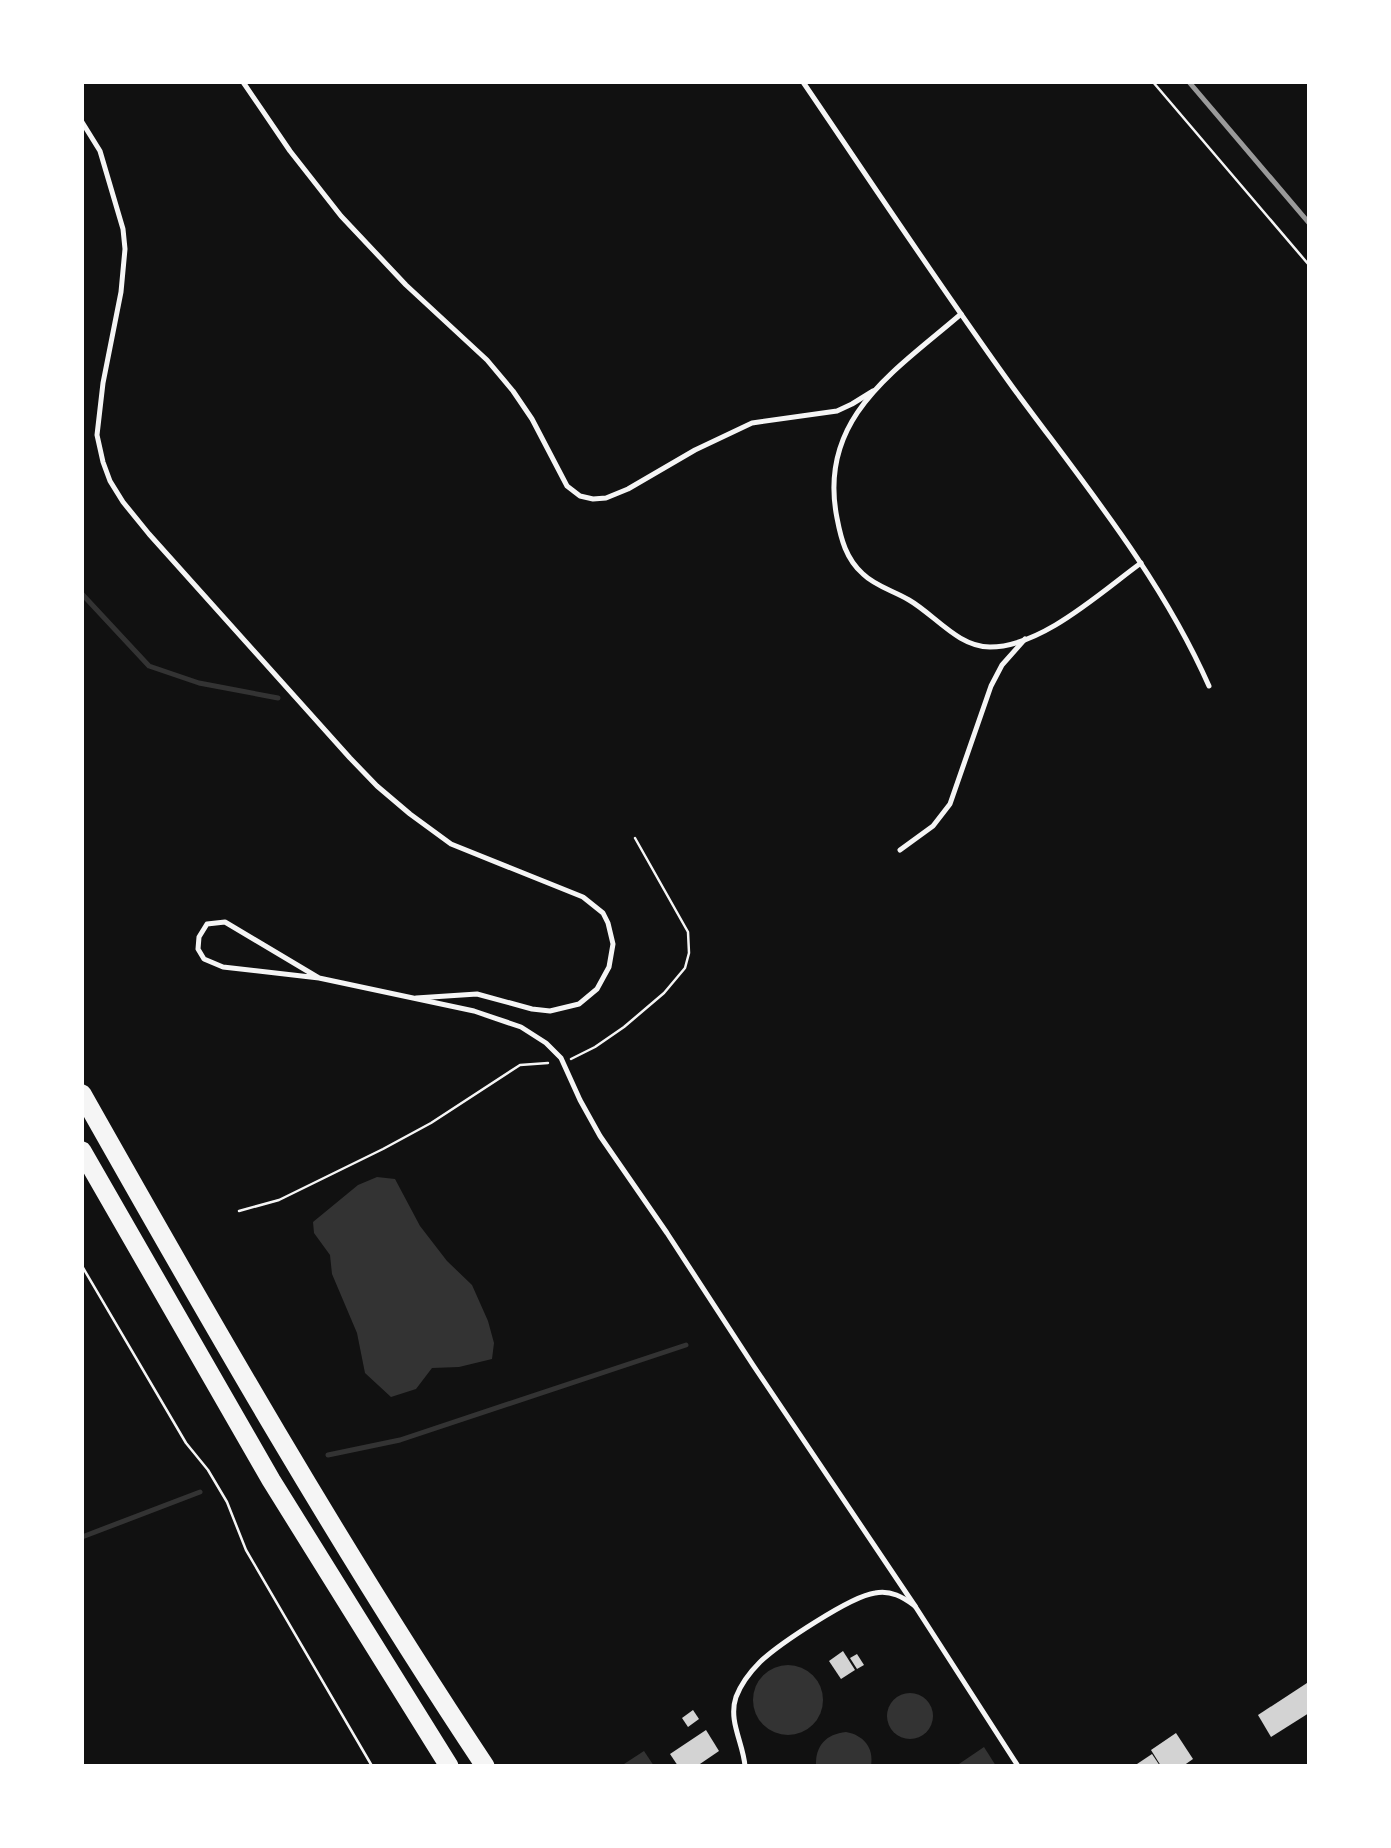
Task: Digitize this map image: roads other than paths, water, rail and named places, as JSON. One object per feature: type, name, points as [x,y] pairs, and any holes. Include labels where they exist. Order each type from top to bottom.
[{"type":"highway","points":[[82,1094],[291,1457],[485,1766]]},
{"type":"highway","points":[[82,1152],[271,1480],[449,1766]]},
{"type":"lane","points":[[243,82],[290,151],[341,216],[405,285],[479,353],[513,391],[532,419],[566,486],[580,496],[606,498],[628,489],[695,450],[743,427],[773,419],[799,418],[837,411],[852,404],[873,391],[961,314]]},
{"type":"lane","points":[[803,82],[961,314],[1141,563],[1176,618],[1209,686]]},
{"type":"lane","points":[[82,122],[100,152],[113,190],[124,239],[125,267],[103,383],[97,435],[103,462],[123,502],[350,758],[410,814],[451,844],[583,897],[603,913],[608,923],[613,944],[608,967],[597,989],[579,1004],[550,1011],[532,1009],[477,994],[416,998]]},
{"type":"lane","points":[[873,391],[851,420],[841,439],[836,458],[833,482],[841,540],[849,558],[863,575],[920,607],[957,636],[989,647],[1025,639],[1062,620],[1141,563]]},
{"type":"lane","points":[[900,850],[933,826],[950,804],[991,685],[1002,665],[1025,639]]},
{"type":"lane","points":[[319,978],[225,922],[207,924],[199,937],[198,949],[204,959],[223,967],[319,978],[474,1011],[521,1027],[546,1043],[563,1063],[600,1136],[915,1606],[1018,1766]]},
{"type":"lane","points":[[745,1766],[744,1752],[733,1717],[734,1705],[741,1684],[761,1661],[827,1616],[866,1595],[891,1593],[904,1597],[915,1606]]},
{"type":"waterway","points":[[82,594],[149,666],[199,683],[278,698]]},
{"type":"waterway","points":[[328,1455],[400,1440],[686,1345]]},
{"type":"waterway","points":[[82,1537],[200,1492]]},
{"type":"railway","points":[[1189,82],[1309,223]]}]
